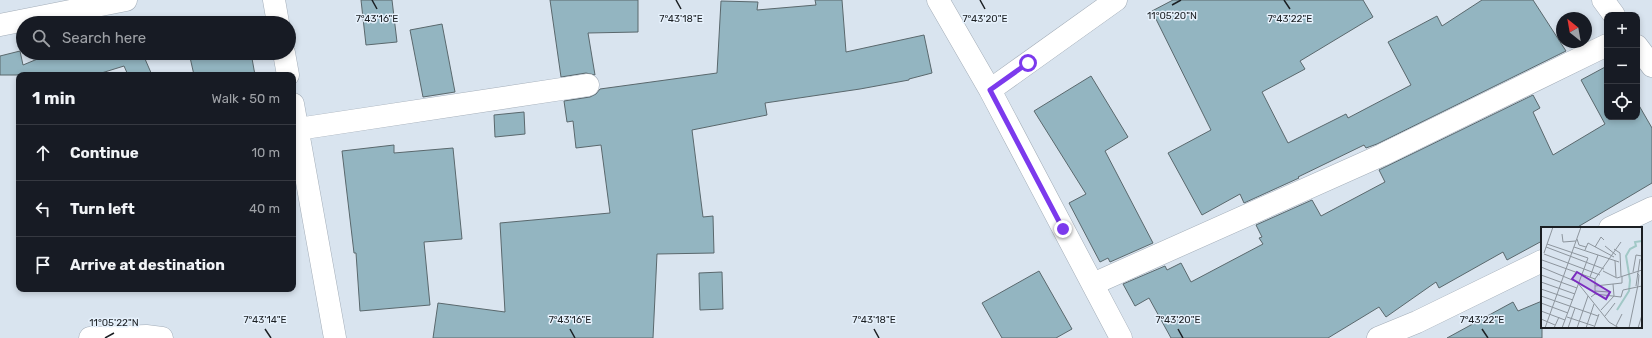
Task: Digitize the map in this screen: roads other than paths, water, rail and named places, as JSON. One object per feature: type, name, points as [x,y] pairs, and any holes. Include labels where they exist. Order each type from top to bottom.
[{"type":"street","points":[[45,16],[126,0]]},
{"type":"street","points":[[274,0],[277,16]]},
{"type":"street","points":[[938,0],[990,90],[1121,338]]},
{"type":"street","points":[[990,90],[1116,0]]},
{"type":"street","points":[[1602,0],[1612,12]]},
{"type":"street","points":[[0,25],[16,22]]},
{"type":"street","points":[[1093,284],[1382,155],[1604,46]]},
{"type":"street","points":[[1638,48],[1652,66]]},
{"type":"street","points":[[285,60],[287,72]]},
{"type":"street","points":[[298,130],[588,85]]},
{"type":"street","points":[[296,120],[334,338]]},
{"type":"street","points":[[1612,227],[1652,208]]},
{"type":"street","points":[[1378,338],[1417,322],[1541,261]]},
{"type":"street","points":[[90,338],[146,336],[162,338]]}]
